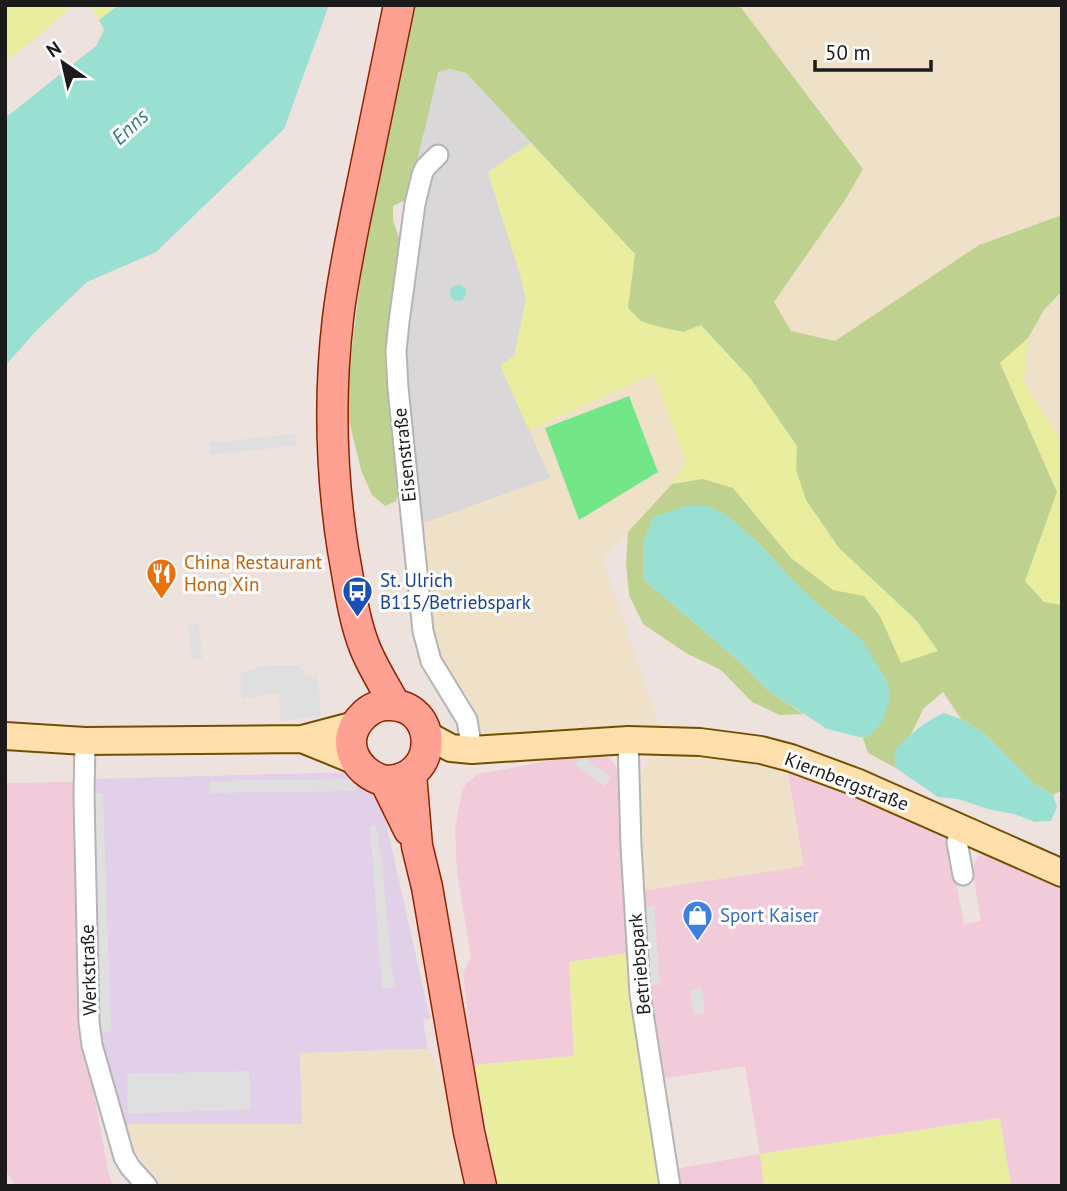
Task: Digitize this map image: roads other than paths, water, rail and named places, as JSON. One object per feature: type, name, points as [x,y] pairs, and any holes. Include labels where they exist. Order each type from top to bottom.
[{"type":"main road","points":[[372,714],[365,648],[348,579],[334,477],[333,382],[345,272],[399,5]]},
{"type":"main road","points":[[428,758],[368,774],[356,761],[351,743],[352,734],[372,714],[412,712],[424,726],[428,758],[417,846],[427,887],[469,1132],[481,1186]]},
{"type":"street","name":"Eisenstraße","points":[[428,758],[467,720],[430,661],[423,631],[396,351],[415,204],[422,175],[438,155]]},
{"type":"street","points":[[5,736],[85,741],[302,739],[372,714]]},
{"type":"street","points":[[302,739],[356,761]]},
{"type":"street","name":"Kiernbergstraße","points":[[428,758],[628,740],[700,742],[761,750],[856,782],[1062,873]]},
{"type":"street","name":"Betriebspark","points":[[628,740],[630,832],[639,983],[670,1186]]},
{"type":"street","name":"Werkstraße","points":[[85,741],[89,1022],[92,1045],[124,1157],[147,1186]]},
{"type":"street","points":[[961,828],[957,842],[963,875]]},
{"type":"water","name":"Enns","points":[[119,5],[329,5],[284,129],[156,252],[87,282],[38,329],[5,366],[5,116],[96,46],[104,30],[99,20]]},
{"type":"water","points":[[455,285],[461,285],[466,293],[464,299],[455,301],[450,296],[450,290]]},
{"type":"water","points":[[686,506],[709,506],[728,516],[822,608],[862,640],[887,681],[890,700],[883,720],[873,733],[863,738],[827,729],[769,691],[740,662],[643,579],[643,543],[653,517]]},
{"type":"water","points":[[944,713],[961,719],[984,733],[1033,783],[1053,795],[1057,807],[1051,821],[1035,822],[958,799],[938,797],[896,768],[894,751],[917,729]]},
{"type":"place","name":"China Restaurant Hong Xin","points":[[161,600]]},
{"type":"place","name":"St. Ulrich B115/Betriebspark","points":[[357,618]]},
{"type":"place","name":"Sport Kaiser","points":[[697,942]]}]
